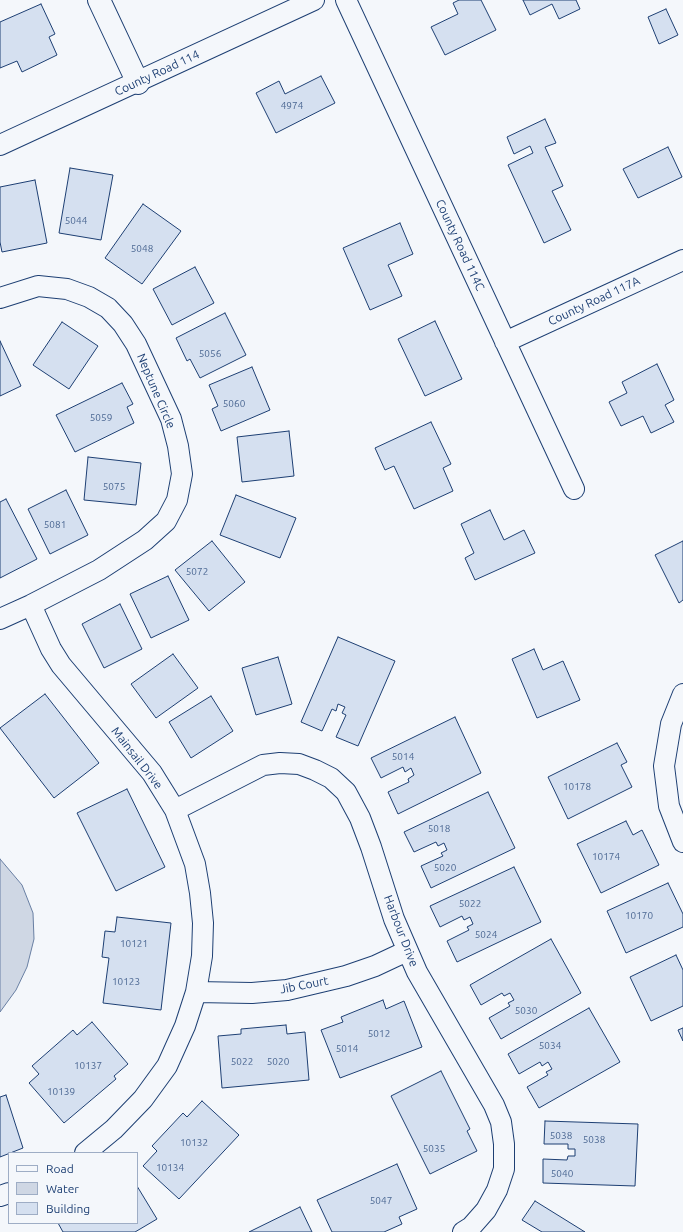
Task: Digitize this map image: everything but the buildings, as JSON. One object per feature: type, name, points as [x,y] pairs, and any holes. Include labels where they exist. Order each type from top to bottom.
[{"type":"street","points":[[99,0],[138,83]]},
{"type":"street","name":"County Road 114","points":[[0,145],[138,83],[314,0]]},
{"type":"street","name":"County Road 114C","points":[[346,0],[574,489]]},
{"type":"street","name":"County Road 117A","points":[[505,342],[683,260]]},
{"type":"street","name":"Neptune Circle","points":[[0,298],[38,286],[67,289],[89,296],[108,308],[123,324],[136,344],[170,419],[178,446],[182,474],[177,500],[166,521],[145,540],[99,570],[32,605],[0,618]]},
{"type":"street","name":"Mainsail Drive","points":[[32,605],[51,649],[61,665],[152,773],[175,810],[195,864],[203,923],[202,956],[196,992],[184,1026],[163,1072],[143,1099],[114,1129],[86,1152]]},
{"type":"street","points":[[683,694],[672,724],[664,766],[669,806],[683,842]]},
{"type":"street","name":"Harbour Drive","points":[[175,810],[263,765],[280,762],[299,764],[331,778],[346,792],[360,818],[394,919],[407,951],[441,1015],[494,1105],[501,1122],[504,1144],[504,1168],[497,1190],[486,1210],[471,1227],[463,1232]]},
{"type":"street","name":"Jib Court","points":[[196,992],[252,993],[287,990],[346,976],[375,966],[407,951]]},
{"type":"water","points":[[0,859],[22,885],[33,913],[34,939],[27,967],[16,990],[0,1012]]}]
